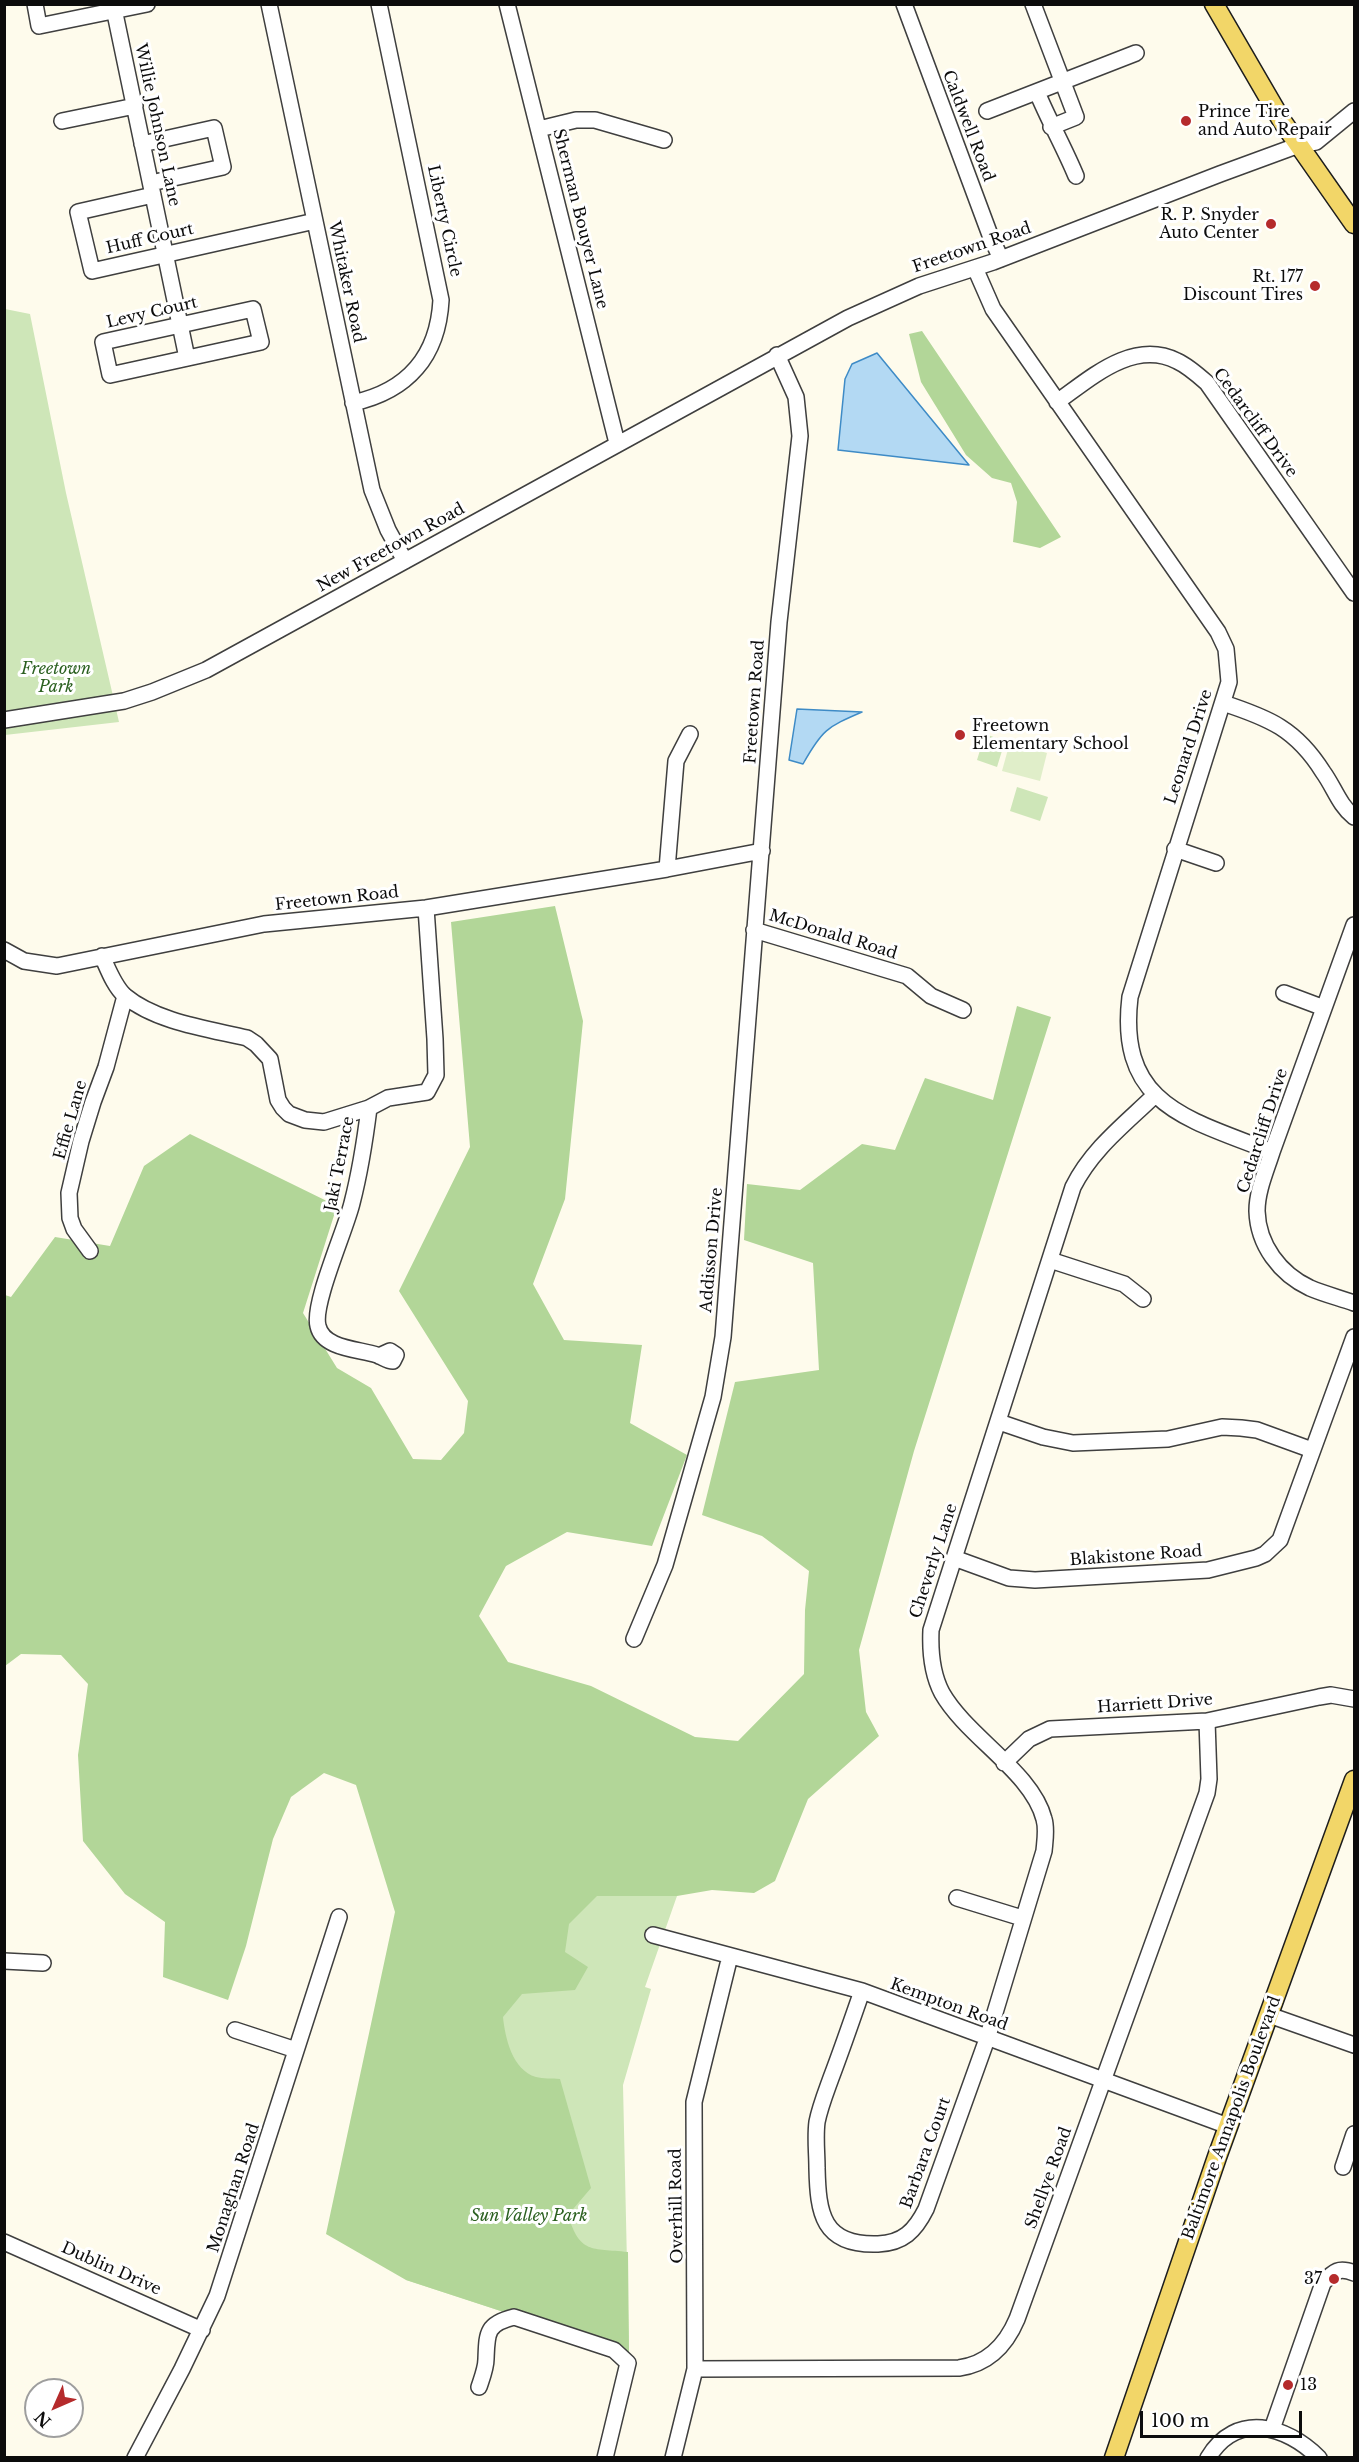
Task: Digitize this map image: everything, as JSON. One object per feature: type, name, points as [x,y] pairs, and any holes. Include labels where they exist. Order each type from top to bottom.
[{"type":"main road","points":[[1214,4],[1266,95],[1354,224]]},
{"type":"main road","name":"Baltimore Annapolis Boulevard","points":[[1114,2457],[1228,2126],[1354,1780]]},
{"type":"street","points":[[35,4],[39,26],[114,8],[147,4]]},
{"type":"street","name":"Whitaker Road","points":[[269,4],[372,490],[388,530],[405,561]]},
{"type":"street","name":"Liberty Circle","points":[[353,403],[380,396],[393,389],[415,370],[431,346],[437,332],[441,300],[379,4]]},
{"type":"street","name":"Sherman Bouyer Lane","points":[[507,4],[617,443]]},
{"type":"street","name":"Caldwell Road","points":[[904,4],[1001,259]]},
{"type":"street","points":[[1033,4],[1076,117],[1051,127]]},
{"type":"street","name":"Willie Johnson Lane","points":[[114,8],[187,358]]},
{"type":"street","points":[[987,111],[1136,53]]},
{"type":"street","points":[[1037,92],[1051,127],[1061,141],[1076,176]]},
{"type":"street","points":[[1299,145],[1354,99]]},
{"type":"street","points":[[62,121],[135,106]]},
{"type":"street","name":"Freetown Road","points":[[4,950],[24,961],[57,966],[264,924],[426,908],[667,869],[762,851],[779,622],[800,436],[796,397],[777,356],[891,297],[934,280],[1001,259],[1299,145],[1316,142],[1354,111]]},
{"type":"street","points":[[538,129],[576,120],[596,120],[664,140]]},
{"type":"street","points":[[142,144],[214,128],[223,167],[152,189]]},
{"type":"street","name":"Huff Court","points":[[152,189],[78,212],[92,271],[315,221]]},
{"type":"street","name":"Leonard Drive","points":[[975,268],[993,309],[1218,632],[1226,649],[1229,682],[1130,997],[1129,1039],[1133,1058],[1140,1074],[1155,1095],[1172,1110],[1272,1152]]},
{"type":"street","name":"Levy Court","points":[[254,309],[261,342],[110,375],[103,342],[180,325],[254,309]]},
{"type":"street","name":"New Freetown Road","points":[[4,720],[124,700],[187,679],[777,356]]},
{"type":"street","name":"Cedarcliff Drive","points":[[1057,402],[1114,363],[1128,357],[1163,356],[1185,366],[1207,383],[1354,593]]},
{"type":"street","points":[[1223,703],[1270,720],[1291,733],[1311,753],[1337,798],[1354,817]]},
{"type":"street","points":[[667,869],[676,761],[690,734]]},
{"type":"street","points":[[1175,849],[1216,863]]},
{"type":"street","name":"Addisson Drive","points":[[634,1639],[665,1565],[714,1387],[723,1336],[762,851]]},
{"type":"street","name":"Jaki Terrace","points":[[380,1356],[334,1344],[322,1334],[317,1323],[331,1263],[352,1204],[366,1138],[369,1108],[388,1098],[427,1092],[436,1075],[426,908]]},
{"type":"street","name":"Cedarcliff Drive","points":[[1354,925],[1272,1152],[1260,1188],[1257,1212],[1263,1241],[1277,1264],[1293,1278],[1311,1288],[1354,1303]]},
{"type":"street","name":"McDonald Road","points":[[754,930],[907,976],[931,996],[963,1010]]},
{"type":"street","points":[[102,956],[125,996],[168,1018],[247,1038],[256,1044],[270,1059],[278,1100],[289,1114],[297,1118],[324,1122],[369,1108]]},
{"type":"street","points":[[1284,993],[1324,1008]]},
{"type":"street","name":"Effie Lane","points":[[90,1251],[74,1229],[70,1218],[69,1193],[81,1141],[106,1067],[125,996]]},
{"type":"street","name":"Cheverly Lane","points":[[987,2038],[1044,1851],[1045,1820],[1031,1792],[952,1708],[942,1692],[934,1671],[930,1649],[931,1630],[1073,1187],[1082,1168],[1100,1147],[1155,1095]]},
{"type":"street","points":[[1050,1260],[1124,1284],[1143,1299]]},
{"type":"street","name":"Blakistone Road","points":[[954,1558],[1009,1578],[1028,1580],[1193,1572],[1265,1554],[1280,1540],[1354,1337]]},
{"type":"street","points":[[999,1422],[1043,1437],[1073,1443],[1168,1439],[1222,1427],[1241,1428],[1257,1430],[1312,1450]]},
{"type":"street","name":"Harriett Drive","points":[[1004,1763],[1029,1739],[1050,1729],[1207,1721],[1331,1695],[1354,1699]]},
{"type":"street","name":"Shellye Road","points":[[696,2369],[971,2366],[983,2362],[1003,2344],[1017,2321],[1207,1792],[1209,1770],[1207,1721]]},
{"type":"street","points":[[957,1898],[1022,1918]]},
{"type":"street","name":"Monaghan Road","points":[[135,2457],[202,2330],[227,2269],[339,1917]]},
{"type":"street","name":"Kempton Road","points":[[652,1935],[862,1991],[1228,2126]]},
{"type":"street","name":"Overhill Road","points":[[672,2457],[696,2369],[694,2102],[698,2078],[730,1956]]},
{"type":"street","points":[[4,1961],[43,1963]]},
{"type":"street","name":"Barbara Court","points":[[862,1991],[817,2123],[818,2202],[821,2213],[832,2230],[852,2241],[879,2244],[898,2241],[907,2236],[920,2222],[987,2038]]},
{"type":"street","points":[[1269,2015],[1354,2046]]},
{"type":"street","points":[[235,2030],[296,2050]]},
{"type":"street","points":[[1343,2167],[1354,2134]]},
{"type":"street","name":"Dublin Drive","points":[[4,2242],[202,2330]]},
{"type":"street","points":[[1272,2428],[1323,2283],[1337,2271],[1344,2269],[1354,2273]]},
{"type":"street","points":[[479,2387],[486,2361],[485,2348],[489,2330],[499,2320],[514,2317],[614,2350],[628,2363],[605,2457]]},
{"type":"street","points":[[1208,2457],[1232,2432],[1258,2427],[1284,2432],[1309,2447],[1319,2457]]},
{"type":"green space","name":"Freetown Park","points":[[5,309],[30,314],[66,493],[119,722],[5,735]]},
{"type":"green space","points":[[922,331],[1061,537],[1040,548],[1013,542],[1017,502],[1011,483],[992,478],[966,455],[921,382],[909,334]]},
{"type":"green space","points":[[985,734],[1005,741],[997,767],[977,760]]},
{"type":"green space","points":[[1010,742],[1047,753],[1040,781],[1002,771]]},
{"type":"green space","points":[[1017,787],[1048,797],[1040,821],[1010,811]]},
{"type":"green space","points":[[555,906],[583,1021],[565,1199],[533,1284],[564,1340],[642,1345],[630,1423],[687,1455],[652,1546],[567,1532],[506,1566],[479,1616],[508,1662],[591,1686],[695,1737],[738,1741],[804,1674],[805,1610],[809,1571],[762,1536],[702,1515],[735,1382],[819,1370],[813,1263],[744,1240],[747,1184],[800,1190],[862,1144],[895,1150],[925,1078],[993,1100],[1017,1006],[1051,1017],[914,1451],[859,1650],[866,1712],[879,1736],[808,1799],[775,1881],[754,1893],[712,1890],[677,1896],[597,1896],[569,1924],[565,1952],[588,1967],[575,1990],[522,1994],[503,2017],[511,2052],[521,2067],[536,2077],[560,2079],[591,2188],[568,2215],[577,2237],[589,2247],[628,2252],[629,2353],[406,2280],[326,2234],[395,1912],[356,1785],[324,1773],[291,1797],[273,1839],[246,1946],[228,2000],[163,1977],[165,1922],[125,1894],[83,1841],[78,1755],[88,1684],[61,1655],[21,1654],[5,1666],[5,1295],[11,1297],[55,1237],[110,1246],[144,1166],[190,1134],[337,1206],[303,1313],[337,1368],[371,1388],[413,1459],[441,1460],[464,1433],[468,1401],[399,1291],[470,1147],[451,922]]},
{"type":"green space","name":"Sun Valley Park","points":[[541,1855],[677,1896],[645,1987],[651,1989],[623,2085],[629,2353],[406,2280]]},
{"type":"water","points":[[877,353],[969,465],[838,450],[845,379],[852,364]]},
{"type":"water","points":[[797,709],[862,712],[826,731],[803,764],[789,760]]},
{"type":"place","name":"Prince Tire and Auto Repair","points":[[1186,121]]},
{"type":"place","name":"R. P. Snyder Auto Center","points":[[1271,224]]},
{"type":"place","name":"Rt. 177 Discount Tires","points":[[1315,286]]},
{"type":"place","name":"Freetown Elementary School","points":[[960,735]]},
{"type":"place","name":"37","points":[[1334,2279]]},
{"type":"place","name":"13","points":[[1288,2385]]}]
